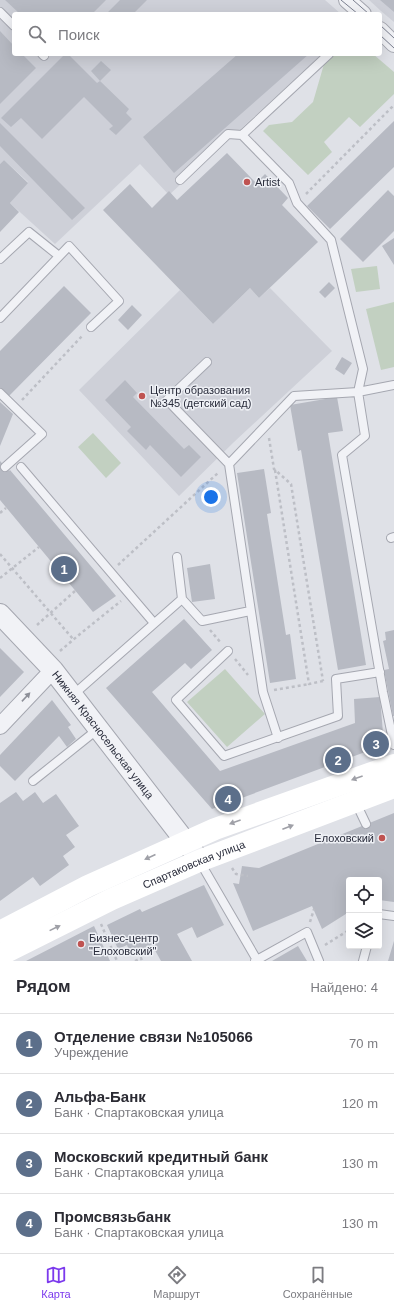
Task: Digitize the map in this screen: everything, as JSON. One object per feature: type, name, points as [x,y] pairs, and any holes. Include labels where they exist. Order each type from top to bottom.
[{"type":"main road","points":[[0,932],[88,886],[215,829],[394,765]]},
{"type":"main road","name":"Спартаковская улица","points":[[0,955],[112,900],[199,861],[394,787]]},
{"type":"street","points":[[347,0],[361,12]]},
{"type":"street","points":[[382,32],[394,44]]},
{"type":"street","name":"Нижняя Красносельская улица","points":[[0,614],[53,670],[186,842],[199,861]]},
{"type":"street","points":[[0,726],[53,670]]},
{"type":"lane","points":[[0,12],[12,24]]},
{"type":"lane","points":[[242,135],[327,56]]},
{"type":"lane","points":[[180,180],[228,134],[242,135],[289,183],[297,203],[331,240],[363,369],[358,392],[365,436],[342,455],[394,745]]},
{"type":"lane","points":[[0,259],[29,232],[59,256]]},
{"type":"lane","points":[[0,318],[69,246],[119,301],[91,327]]},
{"type":"lane","points":[[207,362],[167,400],[229,464],[263,692],[278,738]]},
{"type":"lane","points":[[229,464],[294,396],[358,392],[394,385]]},
{"type":"lane","points":[[0,393],[42,434],[5,467]]},
{"type":"lane","points":[[21,467],[154,623]]},
{"type":"lane","points":[[177,557],[182,599],[202,621],[250,611]]},
{"type":"lane","points":[[72,696],[182,599]]},
{"type":"lane","points":[[228,651],[176,700],[224,756],[338,716],[336,679],[380,672]]},
{"type":"lane","points":[[33,781],[98,729]]},
{"type":"lane","points":[[356,802],[366,824]]},
{"type":"lane","points":[[199,861],[256,961],[307,932],[320,961]]},
{"type":"lane","points":[[382,914],[394,916]]},
{"type":"lane","points":[[363,961],[366,949]]},
{"type":"path","points":[[297,203],[394,105]]},
{"type":"path","points":[[15,408],[91,327]]},
{"type":"path","points":[[267,424],[309,684],[336,679]]},
{"type":"path","points":[[110,572],[229,464]]},
{"type":"path","points":[[274,468],[291,484],[323,681]]},
{"type":"path","points":[[0,513],[6,508]]},
{"type":"path","points":[[0,578],[39,546]]},
{"type":"path","points":[[0,554],[73,639]]},
{"type":"path","points":[[37,625],[75,591]]},
{"type":"path","points":[[60,651],[129,595]]},
{"type":"path","points":[[236,874],[248,876]]},
{"type":"path","points":[[100,920],[117,961]]},
{"type":"path","points":[[316,950],[346,932]]},
{"type":"path","points":[[135,961],[141,958],[142,961]]},
{"type":"shaded area","points":[[0,0],[325,0],[339,12],[12,12],[12,56],[320,56],[169,195],[140,164],[55,244],[10,203],[28,182],[4,160],[0,164]]},
{"type":"shaded area","points":[[369,0],[394,0],[394,22],[381,11]]},
{"type":"shaded area","points":[[250,288],[259,298],[270,288],[332,351],[234,442],[179,496],[79,390],[180,290],[213,324]]},
{"type":"green space","points":[[333,56],[375,56],[394,72],[394,94],[360,127],[349,117],[324,142],[332,152],[308,175],[263,131],[269,125],[292,122],[313,102],[324,64]]},
{"type":"green space","points":[[377,266],[380,289],[356,292],[351,269]]},
{"type":"green space","points":[[394,302],[394,367],[381,370],[366,309]]},
{"type":"green space","points":[[93,433],[121,463],[106,478],[78,447]]},
{"type":"green space","points":[[225,669],[265,714],[227,747],[187,702]]},
{"type":"building","points":[[5,0],[106,0],[94,12],[18,12]]},
{"type":"building","points":[[120,0],[147,0],[135,12],[108,12]]},
{"type":"building","points":[[380,0],[394,0],[394,12]]},
{"type":"building","points":[[0,31],[12,44],[12,56],[24,56],[36,68],[0,104]]},
{"type":"building","points":[[63,56],[70,56],[97,83],[100,81],[129,109],[126,113],[132,119],[116,135],[109,129],[113,126],[84,97],[42,139],[21,118],[11,127],[1,118]]},
{"type":"building","points":[[236,56],[307,56],[174,173],[143,137]]},
{"type":"building","points":[[101,61],[111,70],[100,81],[91,71]]},
{"type":"building","points":[[394,121],[394,167],[330,229],[307,206]]},
{"type":"building","points":[[0,123],[85,208],[72,220],[0,146]]},
{"type":"building","points":[[227,153],[256,183],[265,174],[288,198],[282,205],[318,242],[259,298],[250,288],[213,324],[103,210],[130,184],[152,208],[169,191],[177,200]]},
{"type":"building","points":[[4,160],[28,183],[10,203],[19,212],[0,232],[0,164]]},
{"type":"building","points":[[388,190],[394,196],[394,231],[363,262],[340,239]]},
{"type":"building","points":[[394,238],[394,265],[382,246]]},
{"type":"building","points":[[329,282],[335,288],[325,298],[319,292]]},
{"type":"building","points":[[64,286],[91,313],[8,397],[0,389],[0,351]]},
{"type":"building","points":[[132,305],[142,315],[128,330],[118,320]]},
{"type":"building","points":[[342,357],[352,363],[344,375],[335,369]]},
{"type":"building","points":[[125,380],[137,393],[133,397],[184,449],[189,445],[201,457],[181,477],[150,445],[146,450],[127,431],[131,427],[105,400]]},
{"type":"building","points":[[337,397],[343,431],[328,433],[366,665],[338,670],[301,450],[298,451],[290,405]]},
{"type":"building","points":[[0,402],[13,414],[0,446]]},
{"type":"building","points":[[0,461],[9,471],[10,470],[116,596],[93,612],[0,500]]},
{"type":"building","points":[[264,469],[271,513],[267,514],[286,635],[290,634],[296,679],[270,683],[237,473]]},
{"type":"building","points":[[210,564],[215,599],[192,602],[187,568]]},
{"type":"building","points":[[184,619],[212,650],[191,669],[185,663],[152,692],[220,771],[355,723],[354,699],[380,697],[384,745],[212,809],[106,688]]},
{"type":"building","points":[[394,630],[393,716],[384,670],[389,669],[383,641],[386,640],[385,632]]},
{"type":"building","points":[[0,648],[24,672],[0,697]]},
{"type":"building","points":[[52,700],[71,725],[68,727],[76,739],[67,747],[59,736],[15,781],[0,766],[0,755]]},
{"type":"building","points":[[16,792],[23,801],[35,792],[43,803],[56,794],[79,826],[66,835],[75,847],[63,856],[69,865],[40,886],[33,877],[0,901],[0,803]]},
{"type":"building","points":[[394,813],[394,902],[382,900],[382,877],[346,877],[346,914],[322,929],[312,906],[253,931],[233,883],[239,884],[242,866],[259,868]]},
{"type":"building","points":[[204,885],[224,925],[197,938],[192,927],[177,934],[192,961],[161,961],[152,945],[131,954],[127,945],[118,949],[107,925],[140,909],[142,912]]},
{"type":"building","name":"Бизнес-центр \"Елоховский\"","points":[[94,926],[110,961],[26,961]]},
{"type":"building","points":[[394,941],[394,961],[388,961]]},
{"type":"building","points":[[298,946],[307,961],[272,961]]},
{"type":"tram line","points":[[341,0],[356,12]]},
{"type":"tram line","points":[[353,0],[367,12]]},
{"type":"tram line","points":[[382,27],[394,38]]},
{"type":"tram line","points":[[382,37],[394,48]]},
{"type":"place","name":"Artist","points":[[247,182]]},
{"type":"place","name":"Центр образования №345 (детский сад)","points":[[142,396]]},
{"type":"place","name":"Отделение связи №105066","points":[[64,569]]},
{"type":"place","name":"Московский кредитный банк","points":[[376,744]]},
{"type":"place","name":"Альфа-Банк","points":[[338,760]]},
{"type":"place","name":"Промсвязьбанк","points":[[228,799]]},
{"type":"place","name":"Елоховский","points":[[382,838]]},
{"type":"place","name":"Бизнес-центр \"Елоховский\"","points":[[81,944]]}]
